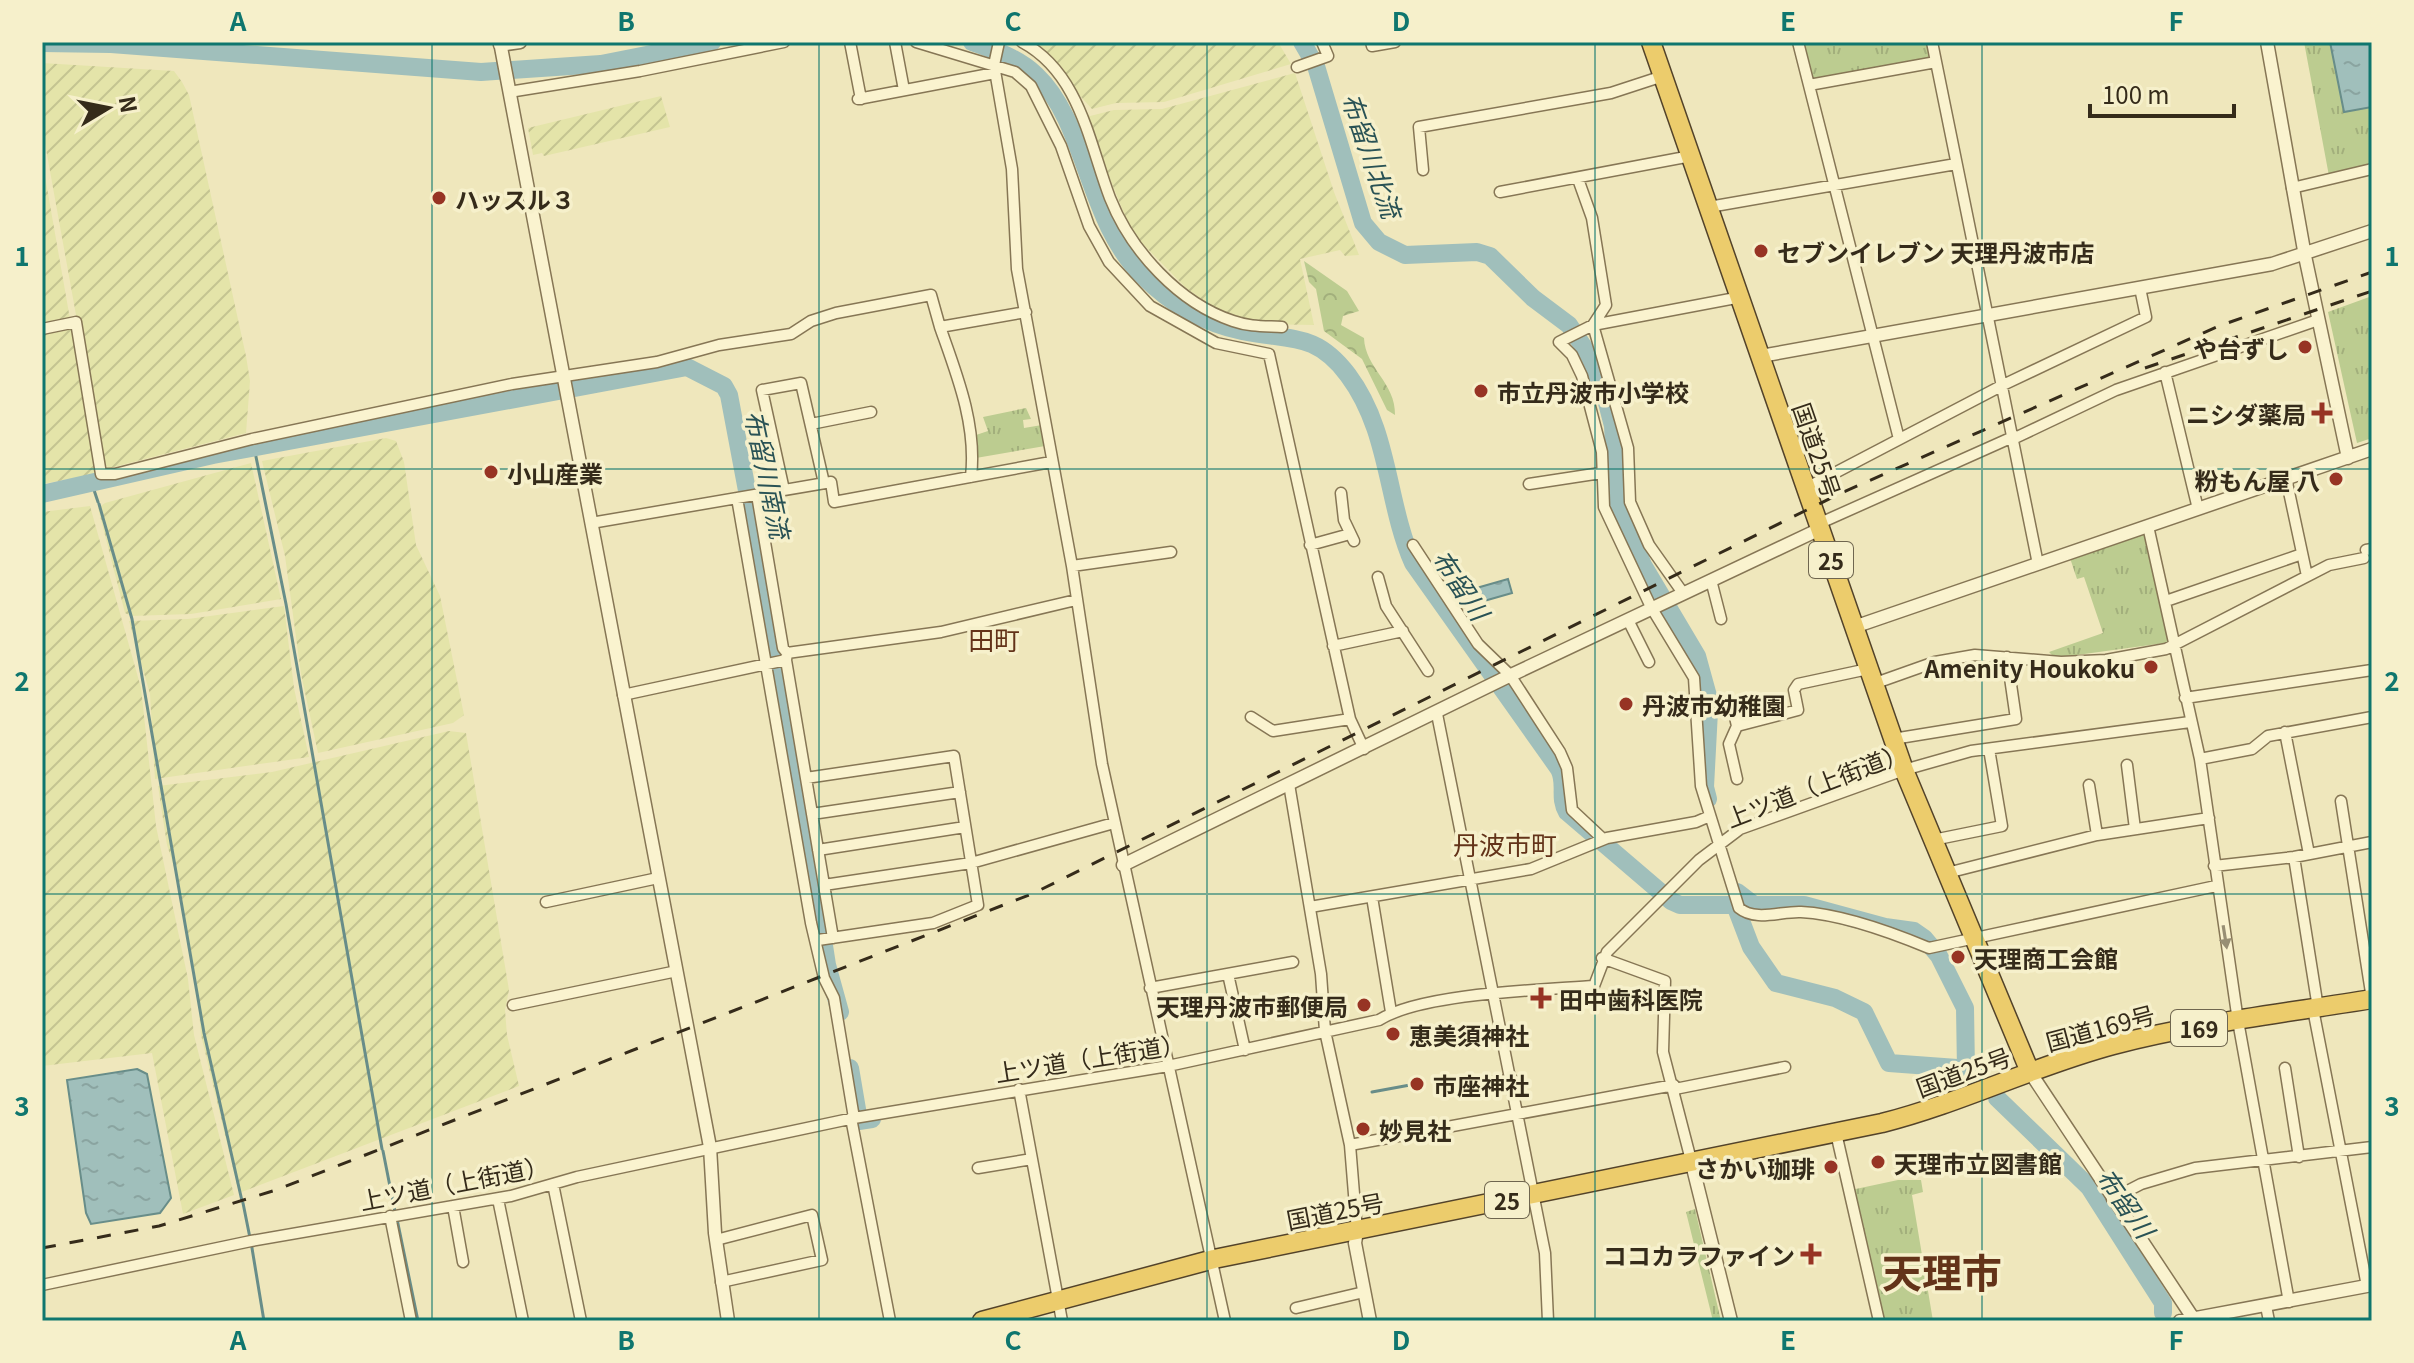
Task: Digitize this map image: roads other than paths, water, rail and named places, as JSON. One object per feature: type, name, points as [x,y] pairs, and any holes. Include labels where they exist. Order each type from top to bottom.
[{"type":"highway","name":"国道25号","points":[[982,1321],[1214,1259],[1836,1133],[1935,1108],[2030,1072],[1904,770],[1651,42]]},
{"type":"highway","name":"国道169号","points":[[2030,1072],[2114,1045],[2372,999]]},
{"type":"street","points":[[520,42],[500,45],[710,1147],[716,1240],[728,1321]]},
{"type":"street","points":[[508,88],[640,71],[784,42]]},
{"type":"street","points":[[850,42],[859,99],[994,67]]},
{"type":"street","points":[[895,42],[904,90]]},
{"type":"street","points":[[916,42],[1015,72],[1042,103],[1071,170],[1089,226],[1127,285],[1150,306],[1184,328],[1216,343],[1269,354],[1350,719],[1364,749]]},
{"type":"street","points":[[999,42],[994,67],[1012,169],[1017,269],[1072,566],[1114,823],[1214,1259],[1225,1321]]},
{"type":"street","points":[[1022,42],[1047,58],[1082,114],[1100,159],[1110,197],[1140,251],[1190,298],[1217,315],[1256,327],[1282,327]]},
{"type":"street","points":[[1300,66],[1328,56],[1322,42]]},
{"type":"street","points":[[1371,42],[1372,46],[1395,42]]},
{"type":"street","points":[[1798,42],[1899,439]]},
{"type":"street","points":[[1932,42],[2015,437],[2038,564]]},
{"type":"street","points":[[2267,42],[2305,256],[2348,458]]},
{"type":"street","points":[[1809,85],[1936,62]]},
{"type":"street","points":[[1423,170],[1419,127],[1611,93],[1663,76]]},
{"type":"street","points":[[1500,192],[1691,156]]},
{"type":"street","points":[[1709,207],[1956,164]]},
{"type":"street","points":[[2292,188],[2372,169]]},
{"type":"street","points":[[1578,179],[1592,218],[1606,305],[1590,327]]},
{"type":"street","points":[[1761,356],[2305,256],[2372,231]]},
{"type":"street","points":[[1806,488],[2003,385],[2146,317],[2140,288]]},
{"type":"street","points":[[42,329],[76,322],[101,474],[115,474],[252,439],[562,376],[657,362],[719,345],[791,334],[811,321],[836,313],[931,295],[965,402],[973,452],[971,477]]},
{"type":"street","points":[[1741,297],[1590,327],[1559,342],[1572,355],[1582,376],[1602,452],[1604,507],[1652,606],[1694,678],[1701,786],[1739,908],[1762,915],[1807,913],[1908,937],[1932,947],[2216,886]]},
{"type":"street","points":[[940,327],[1026,312]]},
{"type":"street","points":[[1123,865],[1819,526],[2116,390],[2318,320]]},
{"type":"street","points":[[1590,327],[1628,448],[1630,502],[1649,545],[1679,594]]},
{"type":"street","points":[[2165,372],[2198,509]]},
{"type":"street","points":[[784,490],[762,390],[801,383],[824,483]]},
{"type":"street","points":[[811,424],[871,412]]},
{"type":"street","points":[[1854,627],[2372,449]]},
{"type":"street","points":[[591,523],[831,482],[834,502],[1051,462]]},
{"type":"street","points":[[1529,484],[1601,473]]},
{"type":"street","points":[[2286,478],[2307,576]]},
{"type":"street","points":[[1310,545],[1352,537],[1344,520],[1341,493]]},
{"type":"street","points":[[757,495],[833,938]]},
{"type":"street","points":[[737,498],[811,923],[818,940],[824,978],[834,998],[852,1118],[890,1321]]},
{"type":"street","points":[[2148,526],[2200,759],[2238,1021],[2289,1302]]},
{"type":"street","points":[[1413,545],[1478,644],[1509,676],[1567,768],[1572,810],[1599,841]]},
{"type":"street","points":[[1072,566],[1171,552]]},
{"type":"street","points":[[1737,726],[1798,710],[1794,690],[1798,684],[1871,676],[1975,655],[2061,662],[2106,660],[2174,645],[2329,565],[2367,552]]},
{"type":"street","points":[[2166,601],[2302,554]]},
{"type":"street","points":[[1378,577],[1386,606],[1428,671]]},
{"type":"street","points":[[1711,580],[1721,619]]},
{"type":"street","points":[[623,695],[767,664],[786,657],[941,632],[1076,600]]},
{"type":"street","points":[[1628,620],[1649,662]]},
{"type":"street","points":[[1333,646],[1403,631]]},
{"type":"street","points":[[1893,739],[2016,719],[2007,657]]},
{"type":"street","points":[[2185,698],[2372,670]]},
{"type":"street","points":[[1697,705],[1722,700],[1732,704],[1737,726],[1729,744],[1737,779]]},
{"type":"street","points":[[1437,714],[1545,1253],[1548,1321]]},
{"type":"street","points":[[1251,717],[1273,731],[1350,719]]},
{"type":"street","points":[[2200,759],[2252,749],[2268,736],[2372,717]]},
{"type":"street","name":"上ツ道（上街道）","points":[[42,1285],[96,1271],[498,1199],[710,1147],[852,1118],[1168,1066],[1379,1020],[1391,1012],[1494,993],[1594,986],[1602,958],[1719,844],[1740,829],[1904,770],[1989,749],[2190,722]]},
{"type":"street","points":[[2285,732],[2309,854]]},
{"type":"street","points":[[1933,840],[2002,826],[1989,749]]},
{"type":"street","points":[[806,778],[954,756],[978,905],[933,923],[818,940]]},
{"type":"street","points":[[2127,765],[2135,829]]},
{"type":"street","points":[[1289,784],[1310,907],[1325,1031],[1350,1145],[1357,1231],[1355,1243],[1370,1321]]},
{"type":"street","points":[[2089,785],[2097,835]]},
{"type":"street","points":[[812,814],[960,792]]},
{"type":"street","points":[[2341,801],[2372,999]]},
{"type":"street","points":[[1310,907],[1531,869],[1599,841],[1696,822],[1710,816]]},
{"type":"street","points":[[1947,873],[2097,835],[2209,818]]},
{"type":"street","points":[[824,885],[971,863],[1114,823]]},
{"type":"street","points":[[818,850],[965,827]]},
{"type":"street","points":[[2214,866],[2294,857],[2372,842]]},
{"type":"street","points":[[2030,1072],[2189,1320],[2370,1286],[2339,1152],[2294,857]]},
{"type":"street","points":[[546,902],[658,878]]},
{"type":"street","points":[[1372,897],[1391,1012]]},
{"type":"street","points":[[1602,958],[1665,981],[1663,1052],[1731,1321]]},
{"type":"street","points":[[1150,988],[1293,962]]},
{"type":"street","points":[[513,1005],[677,971]]},
{"type":"street","points":[[1228,974],[1245,1050]]},
{"type":"street","points":[[1350,1145],[1785,1067]]},
{"type":"street","points":[[2285,1068],[2299,1157]]},
{"type":"street","points":[[1463,1087],[1512,1079]]},
{"type":"street","points":[[1019,1089],[1062,1321]]},
{"type":"street","points":[[1836,1133],[1879,1321]]},
{"type":"street","points":[[2112,1199],[2141,1184],[2175,1173],[2372,1147]]},
{"type":"street","points":[[978,1168],[1032,1159]]},
{"type":"street","points":[[553,1184],[581,1321]]},
{"type":"street","points":[[498,1199],[523,1321]]},
{"type":"street","points":[[453,1206],[463,1262]]},
{"type":"street","points":[[716,1240],[812,1215],[822,1260],[721,1282]]},
{"type":"street","points":[[390,1216],[411,1321]]},
{"type":"street","points":[[1296,1308],[1364,1292]]},
{"type":"street","points":[[2266,1306],[2269,1321]]},
{"type":"water","points":[[2330,42],[2372,42],[2372,107],[2344,112]]},
{"type":"water","points":[[1508,579],[1512,593],[1477,603],[1473,589]]},
{"type":"water","points":[[137,1069],[147,1074],[171,1198],[160,1213],[91,1224],[86,1213],[67,1080]]},
{"type":"waterway","name":"布留川","points":[[42,43],[111,44],[481,72],[601,64],[712,42]]},
{"type":"waterway","name":"布留川","points":[[972,42],[1022,64],[1053,95],[1078,145],[1110,229],[1124,254],[1153,286],[1188,311],[1214,323],[1312,344],[1336,361],[1348,375],[1372,419],[1413,563],[1559,769],[1567,812],[1671,901],[1680,905],[1735,905]]},
{"type":"waterway","name":"布留川北流","points":[[1302,42],[1316,66],[1363,223],[1379,242],[1405,255],[1477,252],[1490,256],[1533,298],[1569,325],[1589,355],[1613,426],[1617,503],[1643,565],[1697,656],[1708,696]]},
{"type":"waterway","name":"布留川南流","points":[[42,494],[213,455],[687,367],[724,386],[729,395],[784,687],[827,965],[840,1012]]},
{"type":"waterway","points":[[254,447],[286,604],[382,1149]]},
{"type":"waterway","points":[[92,484],[98,502]]},
{"type":"waterway","points":[[99,504],[132,619],[204,1033],[242,1201]]},
{"type":"waterway","name":"布留川北流","points":[[1708,799],[1705,787],[1709,711]]},
{"type":"waterway","points":[[1737,892],[1754,905],[1804,905],[1885,927],[1914,931],[1924,938],[1939,956],[1965,1008],[1966,1070]]},
{"type":"waterway","name":"布留川","points":[[1735,905],[1751,947],[1776,983],[1835,998],[1864,1012],[1889,1063],[1957,1068],[1975,1076]]},
{"type":"waterway","name":"布留川南流","points":[[850,1068],[859,1121],[872,1119]]},
{"type":"waterway","points":[[1372,1092],[1410,1085]]},
{"type":"waterway","name":"布留川","points":[[1997,1098],[2089,1187],[2163,1303],[2163,1313]]},
{"type":"waterway","points":[[383,1151],[395,1212]]},
{"type":"waterway","points":[[243,1203],[250,1238]]},
{"type":"waterway","points":[[397,1219],[418,1321]]},
{"type":"waterway","points":[[251,1242],[264,1321]]},
{"type":"railway","points":[[42,1248],[159,1226],[276,1190],[1034,893],[1839,494],[2219,326],[2372,272]]},
{"type":"railway","points":[[2145,368],[2372,291]]},
{"type":"place","name":"ハッスル３","points":[[439,198]]},
{"type":"place","name":"セブンイレブン 天理丹波市店","points":[[1761,251]]},
{"type":"place","name":"や台ずし","points":[[2305,347]]},
{"type":"place","name":"市立丹波市小学校","points":[[1481,391]]},
{"type":"place","name":"ニシダ薬局","points":[[2322,413]]},
{"type":"place","name":"小山産業","points":[[491,472]]},
{"type":"place","name":"粉もん屋 八","points":[[2336,479]]},
{"type":"place","name":"Amenity Houkoku","points":[[2151,667]]},
{"type":"place","name":"丹波市幼稚園","points":[[1626,704]]},
{"type":"place","name":"天理商工会館","points":[[1958,957]]},
{"type":"place","name":"田中歯科医院","points":[[1541,998]]},
{"type":"place","name":"天理丹波市郵便局","points":[[1364,1005]]},
{"type":"place","name":"恵美須神社","points":[[1393,1034]]},
{"type":"place","name":"市座神社","points":[[1417,1084]]},
{"type":"place","name":"妙見社","points":[[1363,1129]]},
{"type":"place","name":"天理市立図書館","points":[[1878,1162]]},
{"type":"place","name":"さかい珈琲","points":[[1831,1167]]},
{"type":"place","name":"ココカラファイン","points":[[1811,1254]]},
{"type":"district","name":"田町","points":[[994,638]]},
{"type":"district","name":"丹波市町","points":[[1505,843]]},
{"type":"district","name":"天理市","points":[[1942,1271]]}]
